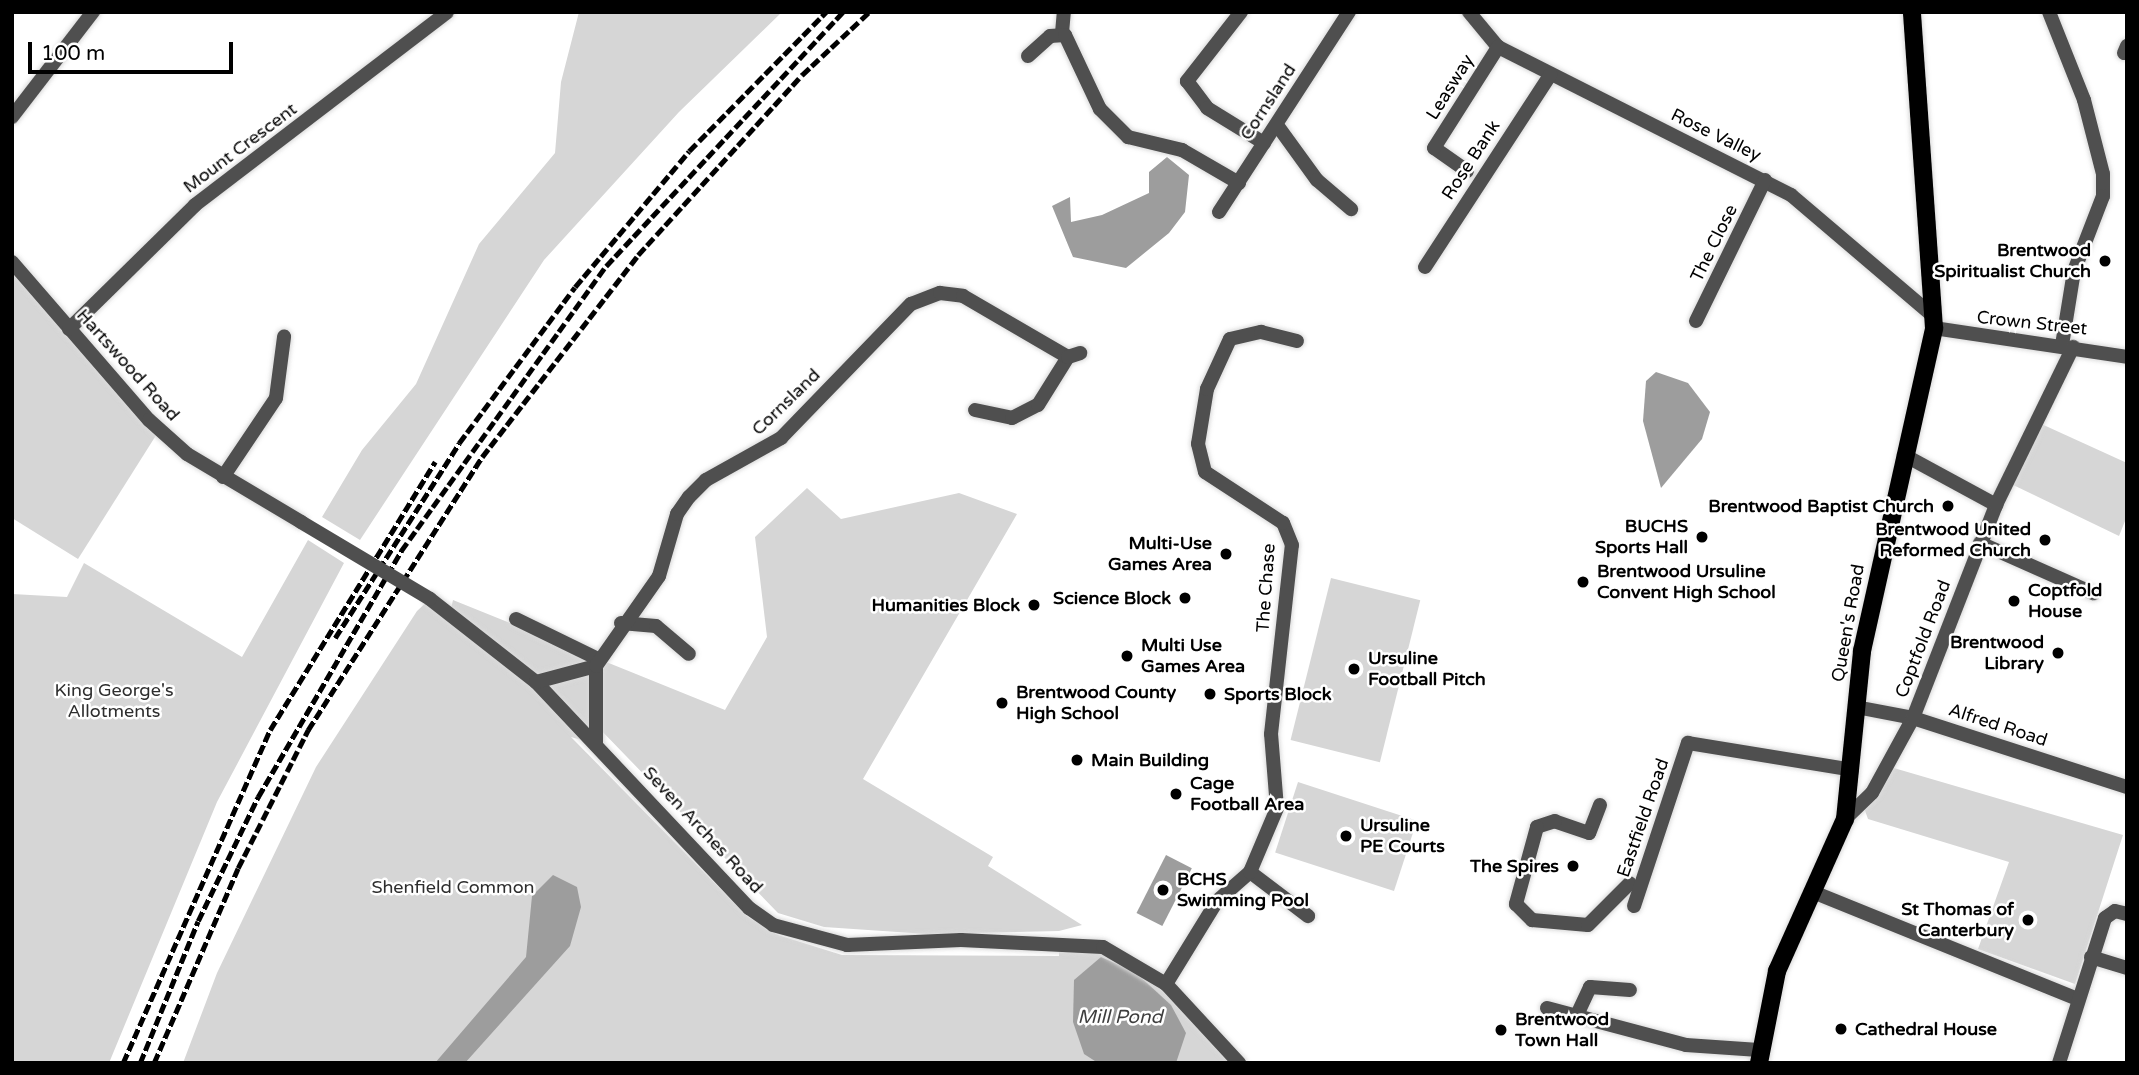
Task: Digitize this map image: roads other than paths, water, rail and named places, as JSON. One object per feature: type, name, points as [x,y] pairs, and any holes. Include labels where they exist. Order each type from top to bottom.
[{"type":"main road","name":"Queen's Road","points":[[1759,1057],[1777,971],[1845,820],[1852,770],[1856,707],[1904,455],[1933,321],[1912,12]]},
{"type":"street","points":[[12,117],[93,12]]},
{"type":"street","name":"Mount Crescent","points":[[69,329],[195,205],[447,12]]},
{"type":"street","points":[[1064,12],[1062,33],[1076,49],[1100,109],[1128,137],[1182,150],[1239,183]]},
{"type":"street","points":[[1241,12],[1187,81],[1207,108],[1264,144]]},
{"type":"street","name":"Cornsland","points":[[1219,212],[1349,12]]},
{"type":"street","name":"Rose Valley","points":[[1469,12],[1498,47],[1765,180],[1805,206],[1933,321]]},
{"type":"street","name":"Coptfold Road","points":[[1845,820],[1872,793],[1913,718],[1980,543],[2067,346],[2074,271],[2103,196],[2103,174],[2084,100],[2049,12]]},
{"type":"street","points":[[1028,56],[1062,33]]},
{"type":"street","name":"Leasway","points":[[1468,171],[1434,148],[1498,47]]},
{"type":"street","name":"Rose Bank","points":[[1424,267],[1550,74]]},
{"type":"street","points":[[1277,125],[1317,180],[1351,209]]},
{"type":"street","name":"The Close","points":[[1696,321],[1765,180]]},
{"type":"street","name":"Hartswood Road","points":[[12,262],[149,420],[223,477],[301,522]]},
{"type":"street","name":"Cornsland","points":[[598,663],[621,624],[659,576],[677,514],[689,497],[706,480],[781,438],[912,304],[940,293],[963,296],[1074,355],[1038,405],[1012,418],[975,410]]},
{"type":"street","name":"Crown Street","points":[[1933,321],[2127,357]]},
{"type":"street","name":"The Chase","points":[[1166,984],[1217,901],[1250,872],[1276,808],[1271,734],[1292,545],[1283,523],[1213,482],[1199,460],[1198,444],[1207,389],[1230,339],[1261,332],[1297,341]]},
{"type":"street","points":[[223,477],[276,398],[284,337]]},
{"type":"street","points":[[1904,455],[1996,505]]},
{"type":"street","name":"Seven Arches Road","points":[[301,522],[430,599],[536,682],[749,908],[799,936],[847,945],[1087,944],[1128,958],[1166,984],[1239,1063]]},
{"type":"street","points":[[1980,543],[2093,593]]},
{"type":"street","points":[[516,619],[598,663]]},
{"type":"street","points":[[621,624],[656,626],[689,653]]},
{"type":"street","points":[[536,682],[598,663]]},
{"type":"street","points":[[596,744],[598,663]]},
{"type":"street","name":"Alfred Road","points":[[1856,707],[1913,718],[2127,787]]},
{"type":"street","name":"Eastfield Road","points":[[1634,906],[1631,882],[1688,743],[1852,770]]},
{"type":"street","points":[[1600,805],[1592,832],[1555,821],[1537,827],[1516,904],[1532,920],[1588,925],[1631,882]]},
{"type":"street","points":[[1250,872],[1308,916]]},
{"type":"street","points":[[1813,892],[2076,998]]},
{"type":"street","points":[[2059,1063],[2067,1052],[2076,998],[2108,914],[2127,914]]},
{"type":"street","points":[[2091,957],[2127,968]]},
{"type":"street","points":[[1577,1015],[1590,987],[1630,990]]},
{"type":"street","points":[[1547,1008],[1686,1045],[1759,1057]]},
{"type":"water","points":[[1167,157],[1189,175],[1185,212],[1169,233],[1126,268],[1073,257],[1052,206],[1070,197],[1071,222],[1102,215],[1149,193],[1149,172]]},
{"type":"water","points":[[1656,372],[1688,383],[1710,412],[1702,439],[1661,488],[1643,421],[1646,381]]},
{"type":"water","name":"BCHS Swimming Pool","points":[[1166,855],[1192,868],[1162,926],[1136,913]]},
{"type":"water","points":[[553,875],[577,887],[581,907],[570,946],[465,1063],[435,1063],[526,957],[532,896]]},
{"type":"water","name":"Mill Pond","points":[[1101,957],[1135,972],[1171,1005],[1186,1033],[1176,1063],[1098,1063],[1084,1054],[1073,1022],[1074,980]]},
{"type":"railway","points":[[335,638],[459,443],[575,287],[689,151],[826,12]]},
{"type":"railway","points":[[140,1063],[198,921],[258,797],[401,551],[606,266],[843,12]]},
{"type":"railway","points":[[154,1063],[238,868],[308,730],[482,457],[638,255],[802,75],[869,12]]},
{"type":"railway","points":[[123,1063],[270,730],[435,462]]},
{"type":"place","name":"Brentwood Spiritualist Church","points":[[2105,261]]},
{"type":"place","name":"Brentwood Baptist Church","points":[[1948,506]]},
{"type":"place","name":"BUCHS Sports Hall","points":[[1702,537]]},
{"type":"place","name":"Brentwood United Reformed Church","points":[[2045,540]]},
{"type":"place","name":"Multi-Use Games Area","points":[[1226,554]]},
{"type":"place","name":"Brentwood Ursuline Convent High School","points":[[1583,582]]},
{"type":"place","name":"Science Block","points":[[1185,598]]},
{"type":"place","name":"Coptfold House","points":[[2014,601]]},
{"type":"place","name":"Humanities Block","points":[[1034,605]]},
{"type":"place","name":"Brentwood Library","points":[[2058,653]]},
{"type":"place","name":"Multi Use Games Area","points":[[1127,656]]},
{"type":"place","name":"Ursuline Football Pitch","points":[[1354,669]]},
{"type":"place","name":"Sports Block","points":[[1210,694]]},
{"type":"place","name":"Brentwood County High School","points":[[1002,703]]},
{"type":"place","name":"Main Building","points":[[1077,760]]},
{"type":"place","name":"Cage Football Area","points":[[1176,794]]},
{"type":"place","name":"Ursuline PE Courts","points":[[1346,836]]},
{"type":"place","name":"The Spires","points":[[1573,866]]},
{"type":"place","name":"BCHS Swimming Pool","points":[[1163,890]]},
{"type":"place","name":"St Thomas of Canterbury","points":[[2028,920]]},
{"type":"place","name":"Cathedral House","points":[[1841,1029]]},
{"type":"place","name":"Brentwood Town Hall","points":[[1501,1030]]},
{"type":"park label","name":"King George's Allotments","points":[[114,701]]},
{"type":"park label","name":"Shenfield Common","points":[[453,887]]}]
